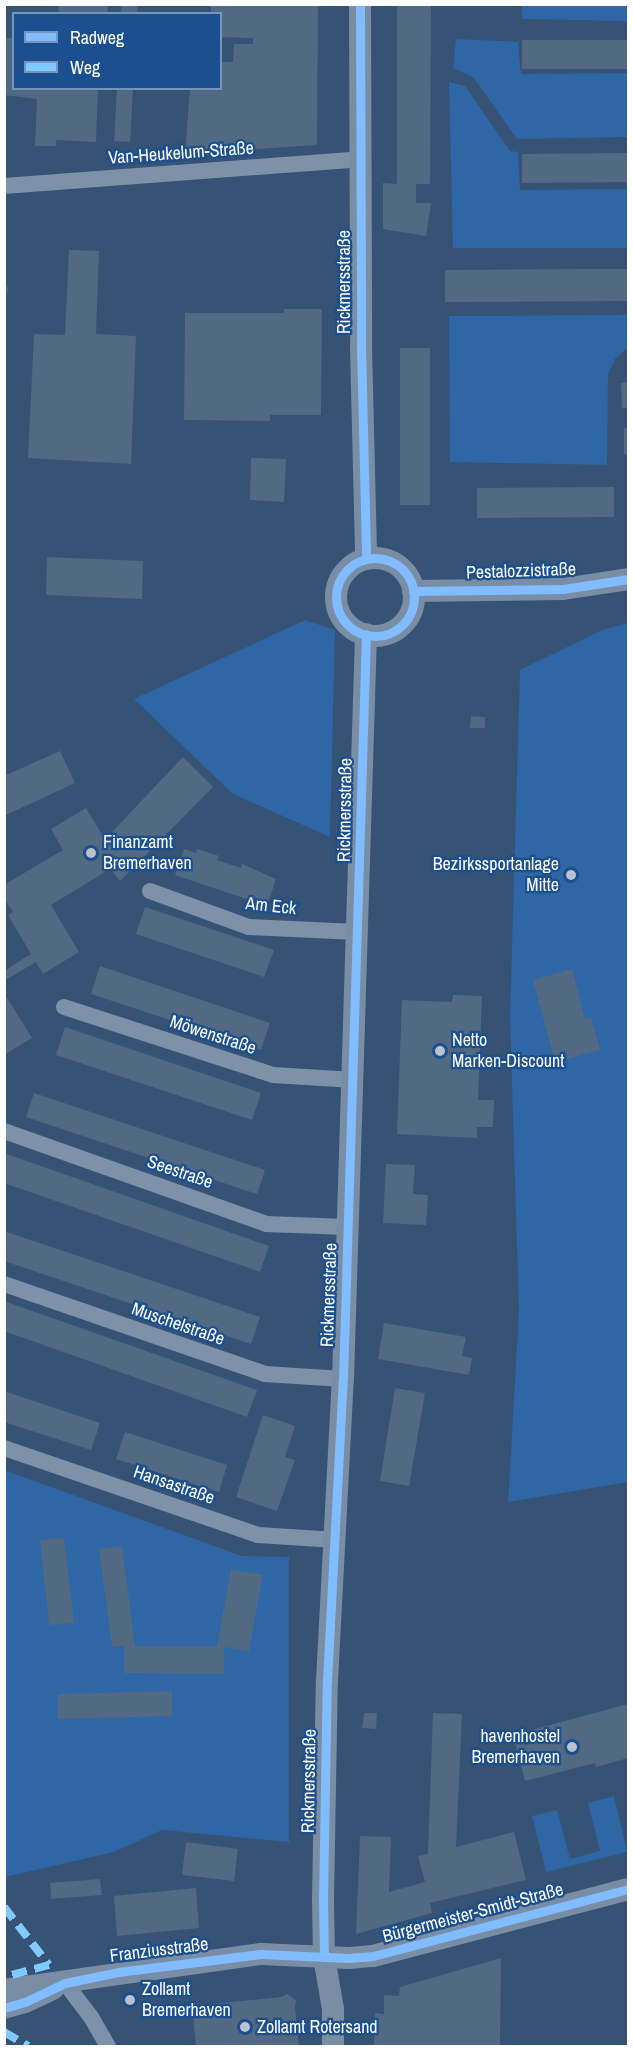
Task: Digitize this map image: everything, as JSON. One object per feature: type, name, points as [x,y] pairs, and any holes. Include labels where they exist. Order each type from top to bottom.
[{"type":"main road","name":"Rickmersstraße","points":[[360,4],[366,559]]},
{"type":"main road","points":[[380,558],[398,565],[406,574],[413,591],[412,610],[401,625],[385,634],[366,634],[347,624],[338,610],[336,599],[339,581],[344,573],[366,559],[380,558]]},
{"type":"main road","name":"Pestalozzistraße","points":[[413,591],[563,589],[628,579]]},
{"type":"main road","name":"Rickmersstraße","points":[[333,2046],[333,2008],[324,1957],[322,1900],[327,1681],[343,1379],[366,634]]},
{"type":"main road","name":"Bürgermeister-Smidt-Straße","points":[[324,1957],[374,1956],[628,1889]]},
{"type":"main road","name":"Franziusstraße","points":[[4,1990],[65,1983],[118,1972],[261,1954],[324,1957]]},
{"type":"main road","name":"Franziusstraße","points":[[4,2008],[26,2002],[65,1983]]},
{"type":"street","name":"Van-Heukelum-Straße","points":[[4,186],[360,159]]},
{"type":"street","name":"Am Eck","points":[[150,891],[249,927],[358,932]]},
{"type":"street","name":"Möwenstraße","points":[[64,1007],[273,1076],[354,1080]]},
{"type":"street","name":"Seestraße","points":[[4,1131],[267,1224],[348,1227]]},
{"type":"street","name":"Muschelstraße","points":[[4,1284],[265,1374],[343,1379]]},
{"type":"street","name":"Hansastraße","points":[[4,1448],[258,1535],[336,1540]]},
{"type":"street","points":[[65,1983],[91,2017],[108,2046]]},
{"type":"shaded area","points":[[522,5],[628,5],[628,21],[522,19]]},
{"type":"shaded area","points":[[456,39],[518,42],[521,74],[628,73],[628,137],[517,139],[473,77],[453,68]]},
{"type":"shaded area","points":[[449,82],[465,86],[510,151],[518,152],[520,190],[628,189],[628,248],[453,248]]},
{"type":"shaded area","points":[[628,315],[628,347],[615,359],[608,374],[607,465],[450,462],[449,316]]},
{"type":"shaded area","points":[[305,620],[335,630],[330,837],[233,794],[134,699]]},
{"type":"shaded area","name":"Bezirkssportanlage Mitte","points":[[628,623],[628,1482],[508,1502],[519,1312],[510,1017],[520,670],[602,630]]},
{"type":"shaded area","points":[[4,1470],[242,1556],[289,1557],[289,1842],[162,1830],[114,1852],[5,1877]]},
{"type":"shaded area","points":[[614,1796],[627,1852],[546,1872],[532,1816],[557,1810],[570,1859],[600,1851],[588,1803]]},
{"type":"building","points":[[59,4],[108,4],[107,12],[58,12]]},
{"type":"building","points":[[122,4],[138,4],[137,12],[121,12]]},
{"type":"building","points":[[318,4],[317,145],[185,154],[190,90],[222,90],[222,62],[233,62],[234,44],[253,44],[253,38],[222,37],[222,12],[211,12],[211,5]]},
{"type":"building","points":[[397,4],[431,4],[430,184],[416,184],[416,203],[431,203],[426,236],[383,229],[383,183],[397,184]]},
{"type":"building","points":[[4,38],[12,38],[12,90],[98,90],[96,142],[56,140],[56,146],[35,146],[37,99],[4,95]]},
{"type":"building","points":[[522,40],[628,40],[628,69],[522,69]]},
{"type":"building","points":[[117,90],[133,90],[130,142],[114,141]]},
{"type":"building","points":[[628,153],[628,182],[522,183],[522,154]]},
{"type":"building","points":[[69,250],[99,251],[96,334],[136,336],[131,464],[28,458],[34,334],[65,335]]},
{"type":"building","points":[[628,269],[628,301],[445,302],[445,270]]},
{"type":"building","points":[[4,284],[8,288],[4,309]]},
{"type":"building","points":[[284,309],[322,309],[321,415],[270,415],[270,421],[184,420],[185,313],[284,313]]},
{"type":"building","points":[[400,348],[430,348],[430,505],[400,505]]},
{"type":"building","points":[[628,382],[628,408],[622,408],[621,383]]},
{"type":"building","points":[[624,428],[628,428],[628,454],[624,454]]},
{"type":"building","points":[[251,458],[286,459],[284,502],[250,500]]},
{"type":"building","points":[[614,487],[614,517],[477,518],[477,488]]},
{"type":"building","points":[[47,557],[143,561],[142,599],[46,595]]},
{"type":"building","points":[[471,716],[485,717],[485,728],[470,728]]},
{"type":"building","points":[[60,751],[75,783],[4,816],[4,776]]},
{"type":"building","points":[[183,757],[213,787],[120,881],[110,869],[51,905],[79,952],[43,974],[36,962],[4,981],[4,971],[31,954],[8,915],[13,912],[4,898],[4,885],[63,850],[51,829],[86,808],[107,843],[115,836],[112,832]]},
{"type":"building","points":[[184,849],[196,853],[197,849],[219,856],[217,860],[241,868],[242,864],[276,879],[267,906],[175,875]]},
{"type":"building","points":[[145,907],[274,950],[264,977],[136,934]]},
{"type":"building","points":[[100,966],[270,1023],[261,1050],[91,994]]},
{"type":"building","points":[[572,969],[585,1019],[591,1017],[600,1050],[555,1062],[533,980]]},
{"type":"building","points":[[4,993],[32,1038],[4,1055]]},
{"type":"building","name":"Netto Marken-Discount","points":[[453,995],[482,996],[478,1100],[494,1100],[493,1127],[477,1127],[477,1138],[397,1134],[402,1000],[452,1002]]},
{"type":"building","points":[[65,1027],[261,1093],[252,1120],[56,1055]]},
{"type":"building","points":[[34,1093],[265,1170],[257,1194],[26,1117]]},
{"type":"building","points":[[4,1153],[269,1246],[260,1272],[4,1183]]},
{"type":"building","points":[[386,1164],[415,1165],[413,1194],[428,1195],[426,1225],[383,1223]]},
{"type":"building","points":[[4,1231],[260,1317],[251,1344],[4,1261]]},
{"type":"building","points":[[4,1301],[257,1390],[247,1417],[4,1331]]},
{"type":"building","points":[[384,1323],[466,1337],[462,1356],[472,1358],[469,1375],[378,1359]]},
{"type":"building","points":[[395,1388],[425,1393],[409,1486],[380,1481]]},
{"type":"building","points":[[4,1391],[100,1423],[91,1450],[4,1422]]},
{"type":"building","points":[[263,1415],[295,1426],[285,1457],[295,1460],[277,1511],[236,1497]]},
{"type":"building","points":[[125,1432],[227,1465],[219,1492],[116,1459]]},
{"type":"building","points":[[64,1538],[74,1623],[49,1625],[40,1540]]},
{"type":"building","points":[[122,1546],[135,1646],[217,1646],[231,1569],[263,1575],[249,1651],[224,1647],[224,1674],[124,1673],[124,1646],[112,1647],[99,1549]]},
{"type":"building","points":[[172,1691],[172,1716],[58,1719],[58,1694]]},
{"type":"building","name":"havenhostel Bremerhaven","points":[[628,1704],[628,1758],[596,1767],[595,1763],[525,1781],[513,1735]]},
{"type":"building","points":[[364,1713],[377,1713],[376,1729],[362,1728]]},
{"type":"building","points":[[433,1713],[462,1714],[456,1847],[514,1832],[526,1880],[430,1903],[432,1913],[356,1934],[360,1836],[391,1837],[389,1892],[425,1882],[418,1856],[428,1854]]},
{"type":"building","points":[[186,1842],[238,1849],[234,1881],[182,1875]]},
{"type":"building","points":[[100,1879],[102,1895],[51,1899],[50,1883]]},
{"type":"building","points":[[196,1888],[199,1928],[117,1936],[114,1896]]},
{"type":"building","points":[[501,1958],[500,2046],[374,2046],[375,2013],[384,2014],[384,1995],[399,1996],[400,1987]]},
{"type":"building","name":"Zollamt Rotersand","points":[[287,1994],[296,2000],[299,2046],[196,2046],[192,2006],[281,1997]]},
{"type":"marked path","points":[[4,1907],[49,1965],[4,1977]]},
{"type":"marked path","points":[[4,2032],[28,2046]]},
{"type":"cycle path","points":[[360,4],[361,347],[366,559]]},
{"type":"cycle path","points":[[375,558],[390,561],[407,575],[414,597],[411,612],[397,629],[375,636],[360,633],[343,619],[336,597],[339,582],[353,565],[375,558]]},
{"type":"cycle path","points":[[413,591],[563,589],[628,579]]},
{"type":"cycle path","points":[[324,1957],[327,1681],[343,1379],[366,634]]},
{"type":"cycle path","points":[[4,2008],[25,2002],[65,1983],[118,1972],[261,1954],[349,1958],[373,1956],[628,1889]]},
{"type":"place","name":"Finanzamt Bremerhaven","points":[[91,853]]},
{"type":"place","name":"Bezirkssportanlage Mitte","points":[[571,875]]},
{"type":"place","name":"Netto Marken-Discount","points":[[440,1051]]},
{"type":"place","name":"havenhostel Bremerhaven","points":[[572,1747]]},
{"type":"place","name":"Zollamt Bremerhaven","points":[[130,2000]]},
{"type":"place","name":"Zollamt Rotersand","points":[[245,2027]]}]
